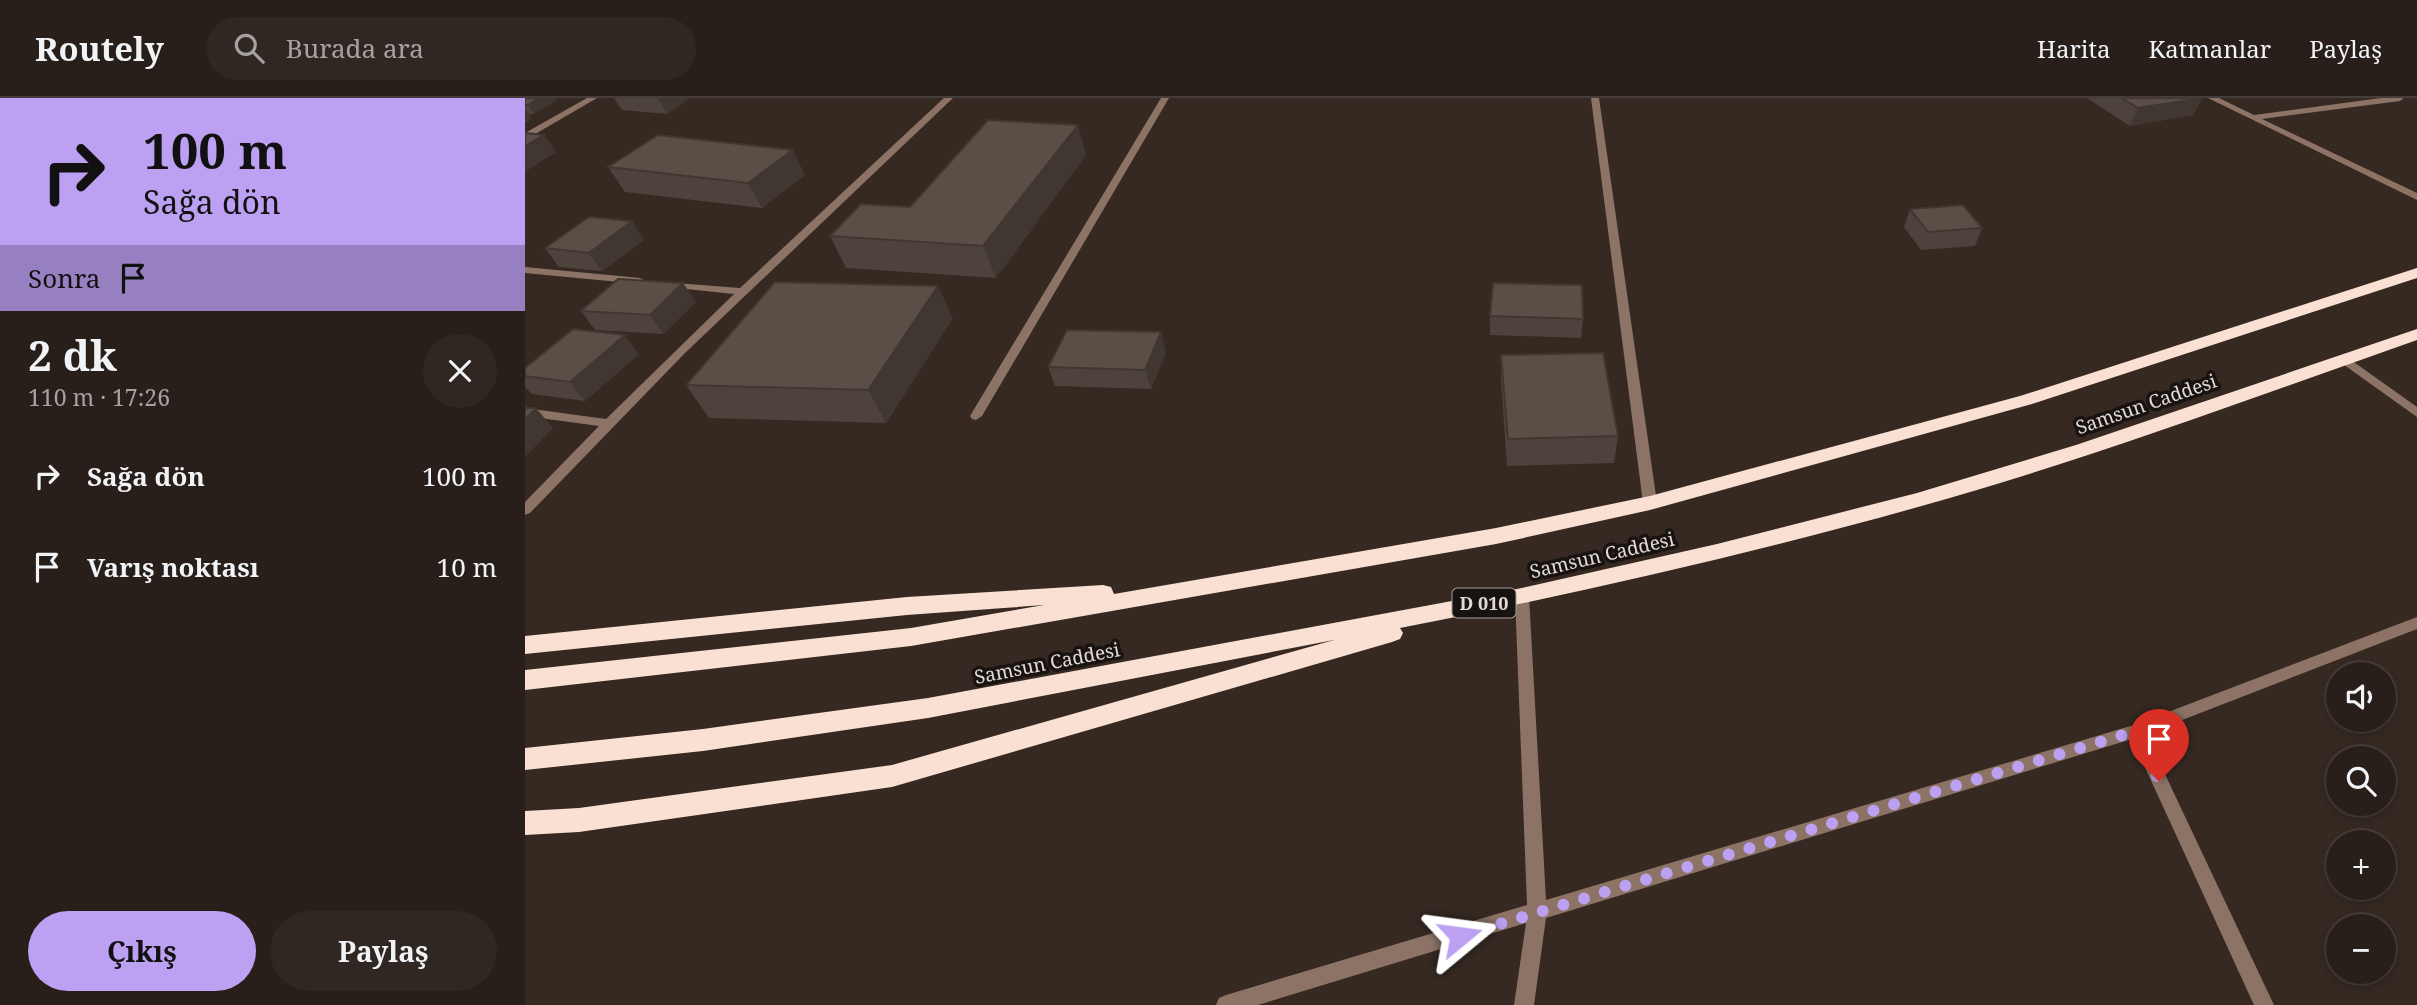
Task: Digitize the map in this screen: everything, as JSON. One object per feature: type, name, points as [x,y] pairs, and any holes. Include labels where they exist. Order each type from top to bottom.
[{"type":"highway","name":"Samsun Caddesi","points":[[525,680],[911,637],[1496,536],[1650,503],[2026,400],[2417,273]]},
{"type":"highway","name":"Samsun Caddesi","points":[[525,759],[703,740],[928,708],[1522,596],[1717,552],[1918,500],[2083,450],[2417,334]]},
{"type":"highway","points":[[525,645],[907,606],[1221,585]]},
{"type":"highway","points":[[525,823],[579,820],[892,776],[1522,596]]},
{"type":"street","points":[[525,137],[593,98]]},
{"type":"street","points":[[525,510],[607,423],[739,291],[949,98]]},
{"type":"street","points":[[976,416],[1165,98]]},
{"type":"street","points":[[1595,98],[1650,503]]},
{"type":"street","points":[[2212,98],[2417,197]]},
{"type":"street","points":[[2255,117],[2400,98]]},
{"type":"street","points":[[525,270],[739,291]]},
{"type":"street","points":[[2344,359],[2417,414]]},
{"type":"street","points":[[525,412],[607,423]]},
{"type":"street","points":[[1522,596],[1537,913],[1524,1005]]},
{"type":"street","points":[[1226,1005],[2136,731],[2417,623]]},
{"type":"street","points":[[2136,731],[2264,1005]]},
{"type":"building","points":[[525,98],[539,98],[525,105]]},
{"type":"building","points":[[2122,98],[2202,98],[2138,108]]},
{"type":"building","points":[[988,120],[1078,125],[983,246],[830,236],[861,204],[910,207]]},
{"type":"building","points":[[525,133],[544,135],[525,146]]},
{"type":"building","points":[[658,135],[793,150],[748,183],[608,167]]},
{"type":"building","points":[[1963,205],[1982,228],[1928,232],[1910,209]]},
{"type":"building","points":[[589,217],[632,221],[589,253],[545,248]]},
{"type":"building","points":[[618,279],[683,283],[650,315],[581,311]]},
{"type":"building","points":[[775,282],[938,286],[868,390],[686,385]]},
{"type":"building","points":[[1493,283],[1582,285],[1583,319],[1490,316]]},
{"type":"building","points":[[573,329],[625,335],[570,382],[525,376],[525,368]]},
{"type":"building","points":[[1067,330],[1161,332],[1145,370],[1048,367]]},
{"type":"building","points":[[1603,353],[1618,436],[1508,439],[1501,355]]},
{"type":"building","points":[[525,408],[536,408],[525,420]]},
{"type":"route","points":[[1460,936],[2136,731],[2159,781]]}]
